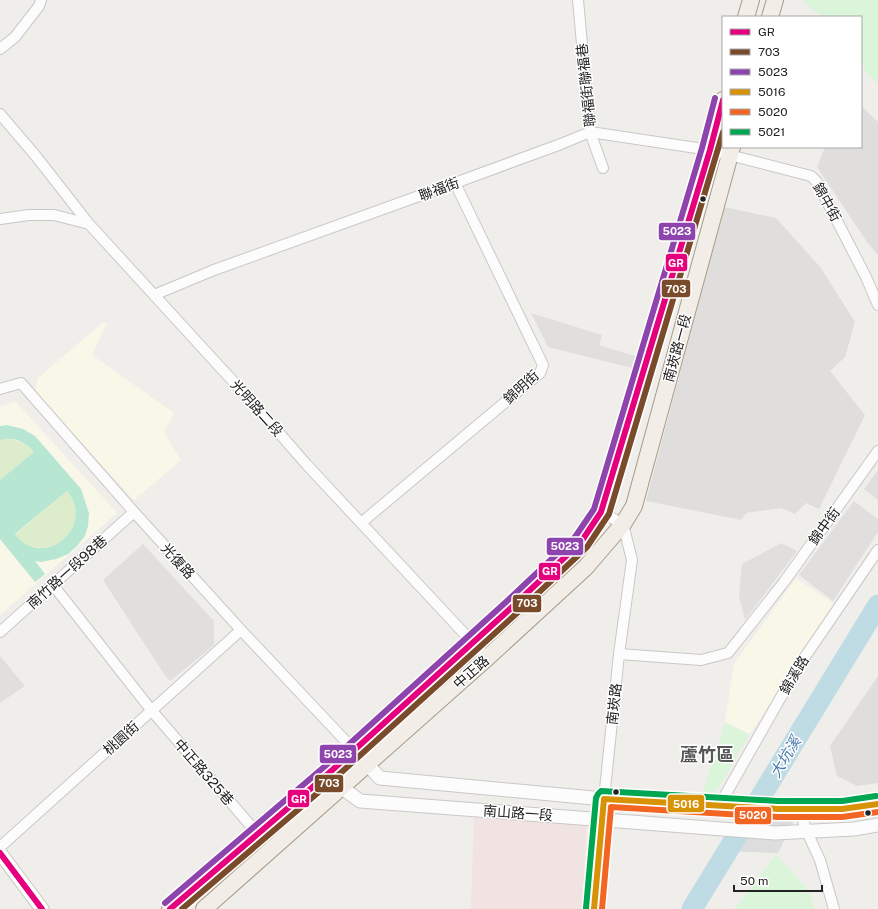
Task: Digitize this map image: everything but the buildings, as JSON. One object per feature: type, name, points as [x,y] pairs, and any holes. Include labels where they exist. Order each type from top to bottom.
[{"type":"main road","points":[[746,16],[751,0]]},
{"type":"main road","points":[[770,16],[775,0]]},
{"type":"main road","name":"南崁路一段","points":[[601,512],[710,150],[722,104]]},
{"type":"main road","name":"南崁路一段","points":[[623,524],[634,506],[731,151]]},
{"type":"main road","name":"中正路","points":[[170,909],[354,750],[473,642],[581,542],[601,512]]},
{"type":"main road","name":"中正路","points":[[204,909],[487,658],[586,567],[623,524]]},
{"type":"street","points":[[0,49],[15,37],[39,6],[41,0]]},
{"type":"street","name":"聯福街聯福巷","points":[[578,0],[590,132],[603,168]]},
{"type":"street","name":"光明路二段","points":[[0,114],[35,155],[89,224],[307,465],[487,658]]},
{"type":"street","points":[[590,132],[710,150],[731,151]]},
{"type":"street","name":"聯福街","points":[[154,295],[214,270],[455,183],[590,132]]},
{"type":"street","name":"錦中街","points":[[731,151],[805,173],[817,182],[866,277],[878,305]]},
{"type":"street","name":"錦明街","points":[[361,523],[540,373],[543,365],[455,183]]},
{"type":"street","points":[[0,219],[29,215],[54,215],[89,224]]},
{"type":"street","name":"光復路","points":[[0,390],[21,384],[134,512],[354,750]]},
{"type":"street","name":"錦中街","points":[[619,654],[701,660],[728,653],[784,582],[878,451]]},
{"type":"street","name":"南竹路一段98巷","points":[[0,632],[134,512]]},
{"type":"street","points":[[601,512],[623,524]]},
{"type":"street","name":"南崁路","points":[[594,909],[619,654],[632,560],[623,524]]},
{"type":"street","name":"錦溪路","points":[[719,806],[798,667],[878,550]]},
{"type":"street","name":"中正路325巷","points":[[53,585],[152,711],[257,834]]},
{"type":"street","name":"桃園街","points":[[0,847],[242,630]]},
{"type":"street","name":"南山路一段","points":[[354,750],[380,778],[604,799],[733,807],[799,809]]},
{"type":"street","name":"南山路一段","points":[[328,772],[341,787],[360,801],[464,810],[602,819],[718,830],[775,833],[807,832]]},
{"type":"street","points":[[834,909],[820,860],[807,832],[799,809],[864,807],[878,804]]},
{"type":"street","points":[[807,832],[854,829],[878,825]]},
{"type":"street","points":[[0,853],[42,909]]},
{"type":"shaded area","points":[[862,107],[878,122],[878,255],[867,242],[817,167],[825,148],[862,148]]},
{"type":"shaded area","points":[[724,207],[776,218],[821,268],[855,322],[845,357],[830,371],[865,415],[819,509],[806,503],[795,514],[781,508],[746,513],[741,520],[646,501]]},
{"type":"shaded area","points":[[531,313],[602,335],[599,345],[638,357],[636,369],[548,347]]},
{"type":"shaded area","points":[[102,323],[107,323],[92,355],[174,413],[164,432],[181,460],[134,500],[35,392],[38,378]]},
{"type":"shaded area","points":[[16,402],[117,513],[0,615],[0,406]]},
{"type":"shaded area","points":[[878,470],[878,500],[864,489]]},
{"type":"shaded area","points":[[854,501],[878,519],[878,532],[833,601],[799,575]]},
{"type":"shaded area","points":[[781,543],[797,551],[745,620],[739,596],[742,564]]},
{"type":"shaded area","points":[[143,544],[214,621],[214,645],[170,681],[103,580]]},
{"type":"shaded area","points":[[796,578],[834,604],[750,734],[725,722],[734,664]]},
{"type":"shaded area","points":[[0,656],[25,686],[0,703]]},
{"type":"shaded area","points":[[878,676],[878,783],[857,786],[837,776],[830,746]]},
{"type":"shaded area","points":[[474,817],[587,821],[582,909],[471,909]]},
{"type":"green space","points":[[802,0],[878,0],[878,84],[862,67],[862,16],[821,16]]},
{"type":"green space","points":[[7,425],[23,429],[35,436],[81,489],[89,513],[88,526],[85,536],[68,554],[56,559],[41,562],[35,561],[45,574],[35,582],[0,539],[0,480],[34,452],[27,445],[14,439],[0,440],[0,426]],"holes":[[[67,491],[74,505],[75,519],[71,531],[62,540],[51,546],[39,548],[26,544],[15,534]]]},
{"type":"green space","points":[[5,438],[21,442],[34,452],[0,480],[0,440]]},
{"type":"green space","points":[[67,491],[74,505],[75,518],[71,530],[64,540],[53,546],[40,548],[27,545],[15,535]]},
{"type":"green space","points":[[725,723],[749,734],[719,788],[708,795],[702,794]]},
{"type":"green space","points":[[776,854],[809,891],[815,909],[735,909]]},
{"type":"pier","points":[[742,794],[805,798],[778,853],[723,851]]},
{"type":"waterway","name":"大坑溪","points":[[692,909],[878,605]]},
{"type":"transit line","name":"5023","points":[[165,903],[324,767],[506,602],[575,537],[594,509],[702,148],[715,98]]},
{"type":"transit line","name":"GR","points":[[170,909],[329,773],[511,608],[581,542],[601,512],[710,150],[722,104]]},
{"type":"transit line","name":"703","points":[[182,909],[334,779],[516,614],[587,547],[609,514],[722,135]]},
{"type":"transit line","name":"5021","points":[[586,908],[596,798],[601,791],[778,801],[842,801],[876,796]]},
{"type":"transit line","name":"5016","points":[[594,909],[604,799],[778,809],[842,809],[878,804]]},
{"type":"transit line","name":"5020","points":[[602,909],[611,807],[778,817],[842,817],[878,812]]},
{"type":"transit line","name":"GR","points":[[0,853],[42,909]]},
{"type":"district","name":"蘆竹區","points":[[707,754]]}]
